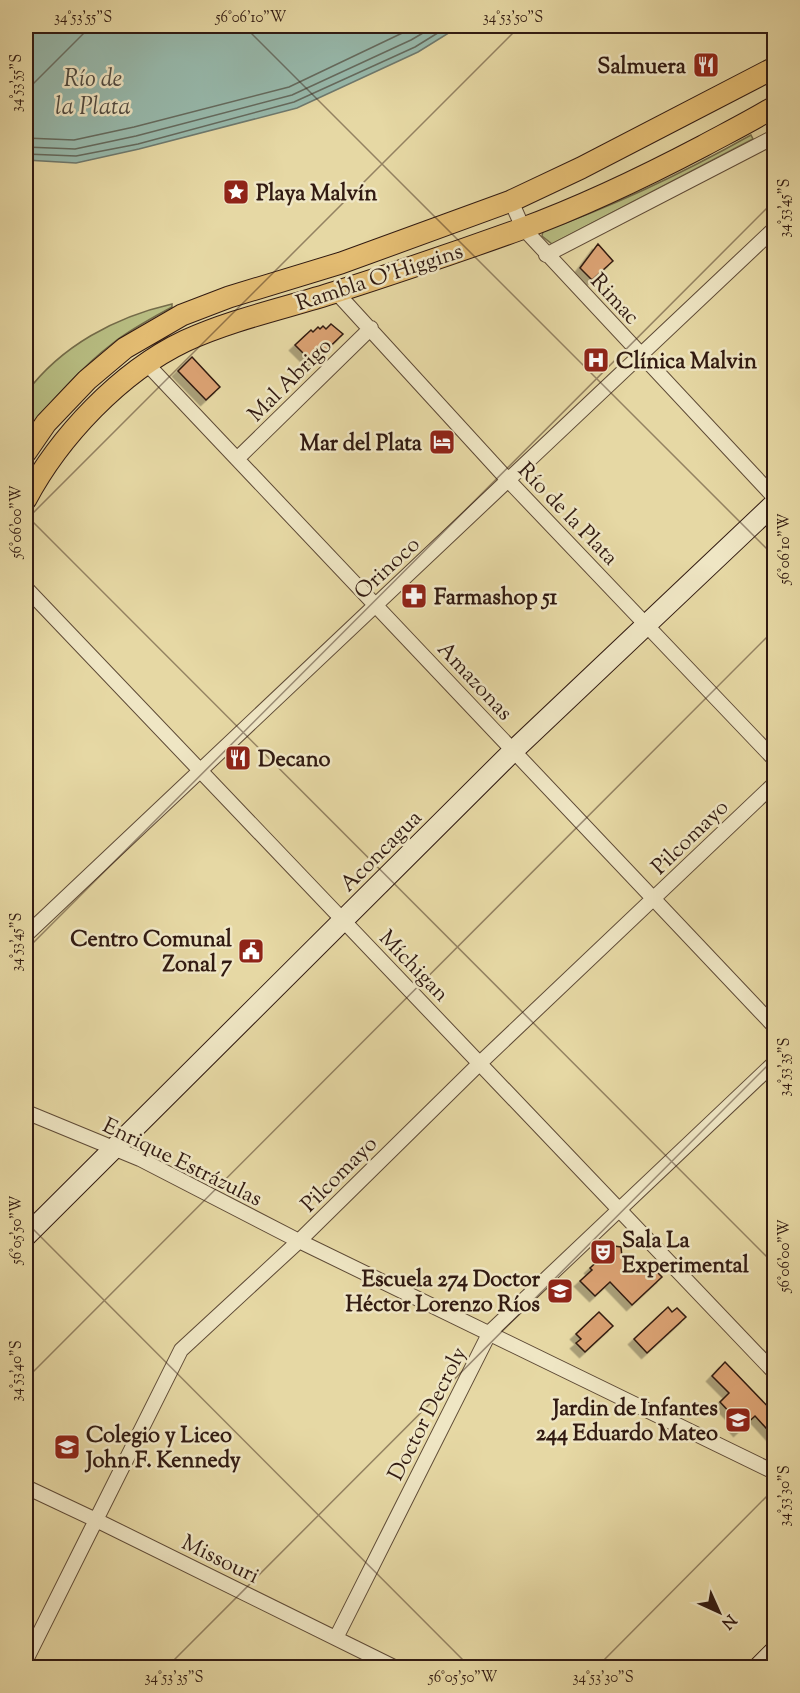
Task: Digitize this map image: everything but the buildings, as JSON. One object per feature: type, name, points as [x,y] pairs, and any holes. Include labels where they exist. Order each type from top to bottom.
[{"type":"main road","name":"Rambla O'Higgins","points":[[26,452],[46,423],[87,380],[125,348],[174,319],[205,305],[341,263],[511,201],[591,163],[774,68]]},
{"type":"main road","name":"Rambla O'Higgins","points":[[26,499],[65,439],[100,403],[147,363],[184,342],[227,325],[336,292],[522,228],[621,188],[766,112]]},
{"type":"street","points":[[546,255],[773,141],[766,112]]},
{"type":"street","name":"Rimac","points":[[511,201],[522,228],[774,497]]},
{"type":"street","name":"Orinoco","points":[[26,935],[774,229]]},
{"type":"street","name":"Río de la Plata","points":[[336,292],[508,480],[774,759]]},
{"type":"street","name":"Mal Abrigo","points":[[237,459],[371,328]]},
{"type":"street","name":"Amazonas","points":[[147,363],[774,1026]]},
{"type":"street","name":"Aconcagua","points":[[26,1236],[513,750],[774,504]]},
{"type":"street","name":"Míchigan","points":[[26,588],[774,1372]]},
{"type":"street","name":"Pilcomayo","points":[[26,1660],[181,1350],[299,1241],[480,1063],[774,784]]},
{"type":"street","name":"Doctor Decroly","points":[[336,1638],[490,1332],[774,1063]]},
{"type":"street","name":"Enrique Estrázulas","points":[[26,1112],[140,1159],[299,1241],[774,1472]]},
{"type":"street","name":"Missouri","points":[[26,1487],[396,1668]]},
{"type":"street","points":[[758,1668],[774,1652]]},
{"type":"green space","points":[[751,135],[753,139],[552,244],[542,236],[543,231],[649,188]]},
{"type":"green space","points":[[172,304],[172,307],[120,338],[89,363],[26,433],[26,393],[56,361],[110,325]]},
{"type":"water","name":"Río de la Plata","points":[[26,26],[460,26],[418,52],[297,108],[76,163],[26,160]]},
{"type":"place","name":"Salmuera","points":[[706,65]]},
{"type":"place","name":"Playa Malvín","points":[[236,192]]},
{"type":"place","name":"Clínica Malvin","points":[[596,360]]},
{"type":"place","name":"Mar del Plata","points":[[442,442]]},
{"type":"place","name":"Farmashop 51","points":[[414,596]]},
{"type":"place","name":"Decano","points":[[238,758]]},
{"type":"place","name":"Centro Comunal Zonal 7","points":[[251,951]]},
{"type":"place","name":"Sala La Experimental","points":[[603,1252]]},
{"type":"place","name":"Escuela 274 Doctor Héctor Lorenzo Ríos","points":[[560,1291]]},
{"type":"place","name":"Jardin de Infantes 244 Eduardo Mateo","points":[[738,1420]]},
{"type":"place","name":"Colegio y Liceo John F. Kennedy","points":[[67,1447]]}]
